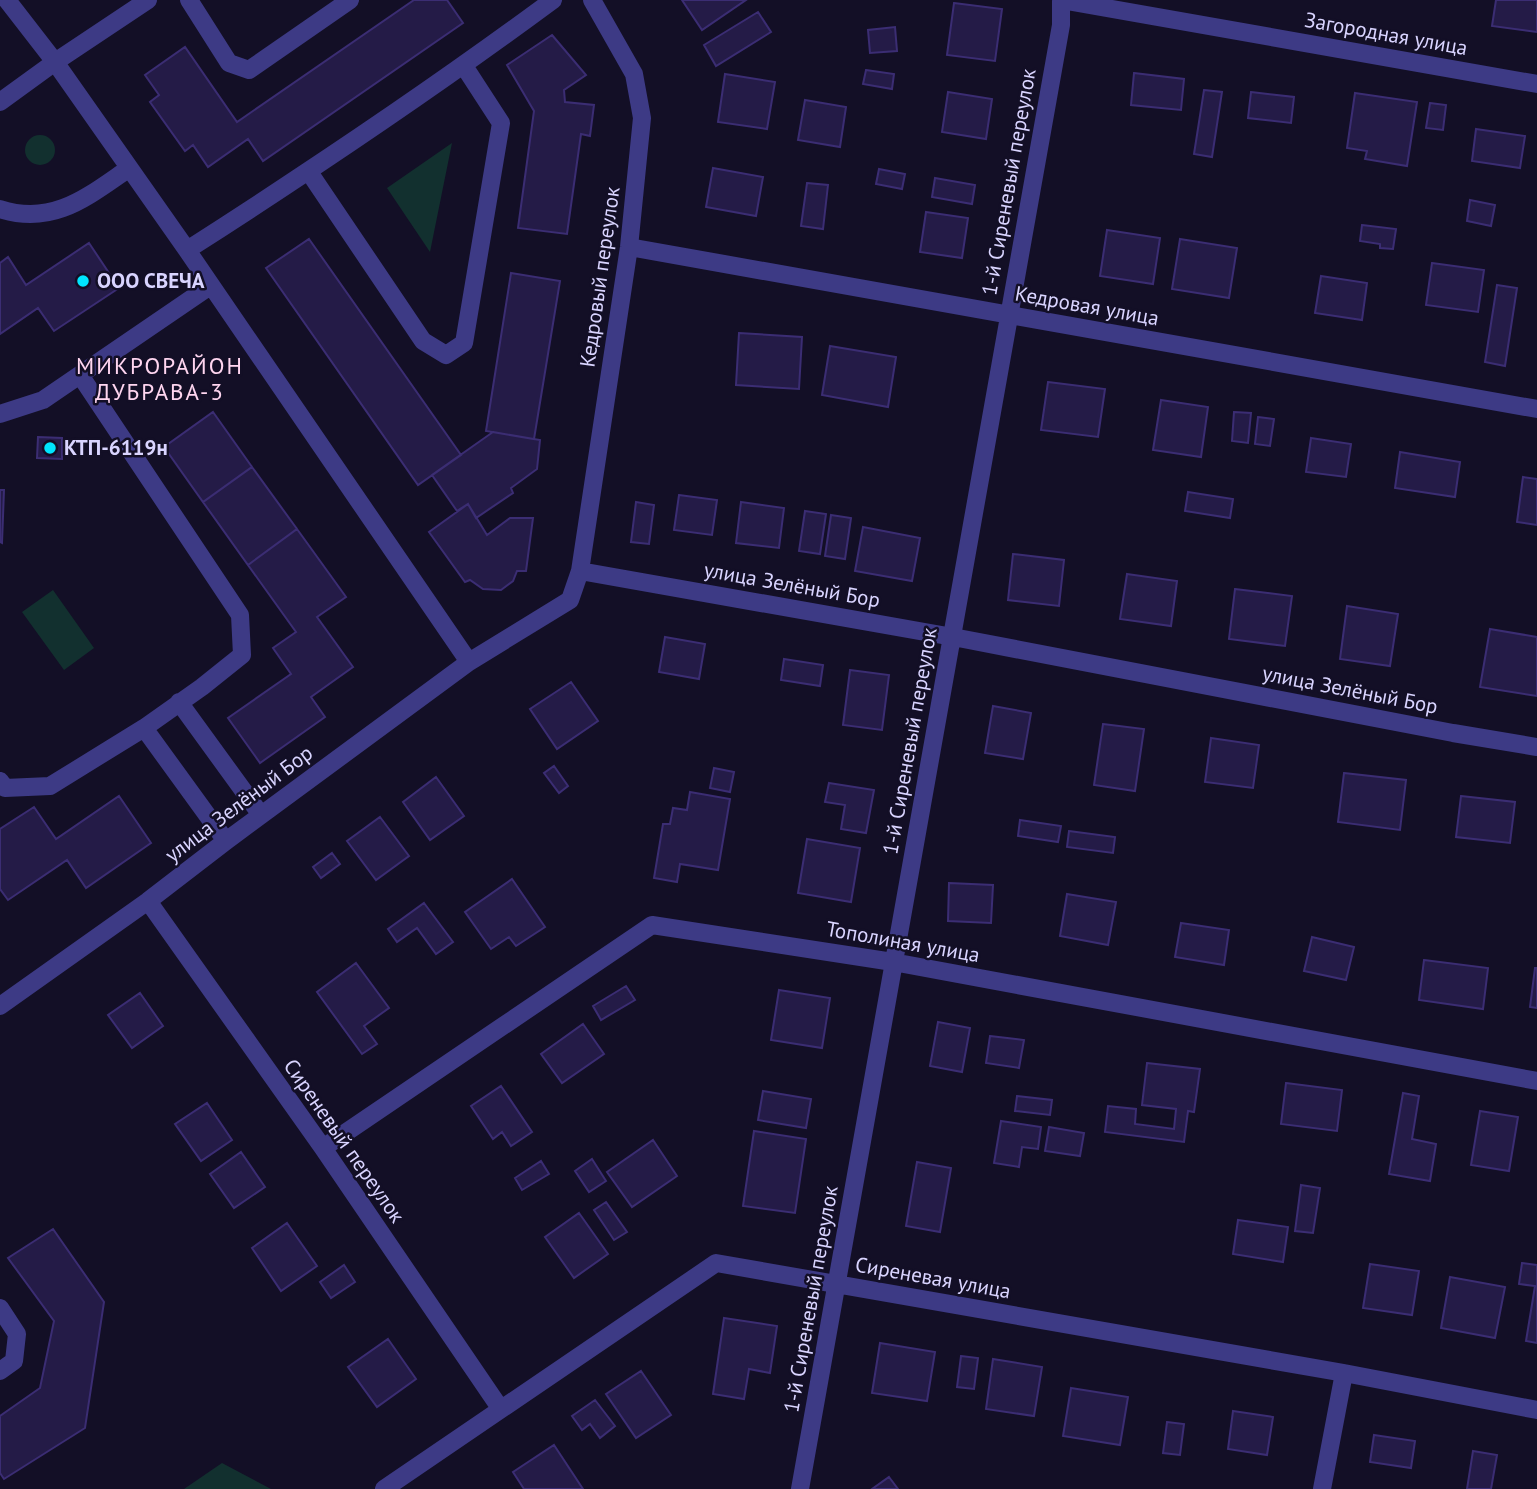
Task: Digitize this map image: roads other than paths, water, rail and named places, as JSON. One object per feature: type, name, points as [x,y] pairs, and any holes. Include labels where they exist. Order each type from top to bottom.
[{"type":"street","points":[[7,0],[55,62],[187,250],[469,662]]},
{"type":"street","points":[[0,103],[55,62],[148,0]]},
{"type":"street","points":[[188,0],[229,63],[249,70],[350,0]]},
{"type":"street","points":[[187,250],[309,172],[464,66],[553,0]]},
{"type":"street","name":"Кедровый переулок","points":[[580,571],[629,247],[642,118],[634,74],[592,0]]},
{"type":"street","name":"Загородная улица","points":[[1061,0],[1537,84]]},
{"type":"street","name":"1-й Сиреневый переулок","points":[[800,1489],[1061,25],[1061,0]]},
{"type":"street","points":[[309,172],[423,341],[446,355],[464,343],[501,123],[464,66]]},
{"type":"street","points":[[0,209],[20,215],[46,214],[79,202],[128,169]]},
{"type":"street","name":"Кедровая улица","points":[[629,247],[1537,409]]},
{"type":"street","points":[[0,414],[43,400],[210,286]]},
{"type":"street","points":[[0,781],[5,788],[50,786],[144,728],[242,655],[240,615],[80,375]]},
{"type":"street","name":"улица Зелёный Бор","points":[[0,1006],[148,901],[469,662],[570,600],[580,571],[953,637],[1537,747]]},
{"type":"street","points":[[179,702],[261,815]]},
{"type":"street","points":[[144,728],[226,841]]},
{"type":"street","name":"Сиреневый переулок","points":[[148,901],[323,1148],[500,1408]]},
{"type":"street","name":"Тополиная улица","points":[[323,1148],[652,925],[893,962],[1537,1081]]},
{"type":"street","name":"Сиреневая улица","points":[[384,1489],[716,1263],[1344,1373],[1537,1410]]},
{"type":"street","points":[[0,1308],[18,1334],[14,1361],[0,1371]]},
{"type":"street","points":[[1322,1489],[1344,1373]]},
{"type":"place","name":"ООО СВЕЧА","points":[[83,281]]},
{"type":"place","name":"КТП-6119н","points":[[50,448]]},
{"type":"district","name":"МИКРОРАЙОН ДУБРАВА-3","points":[[160,379]]}]
